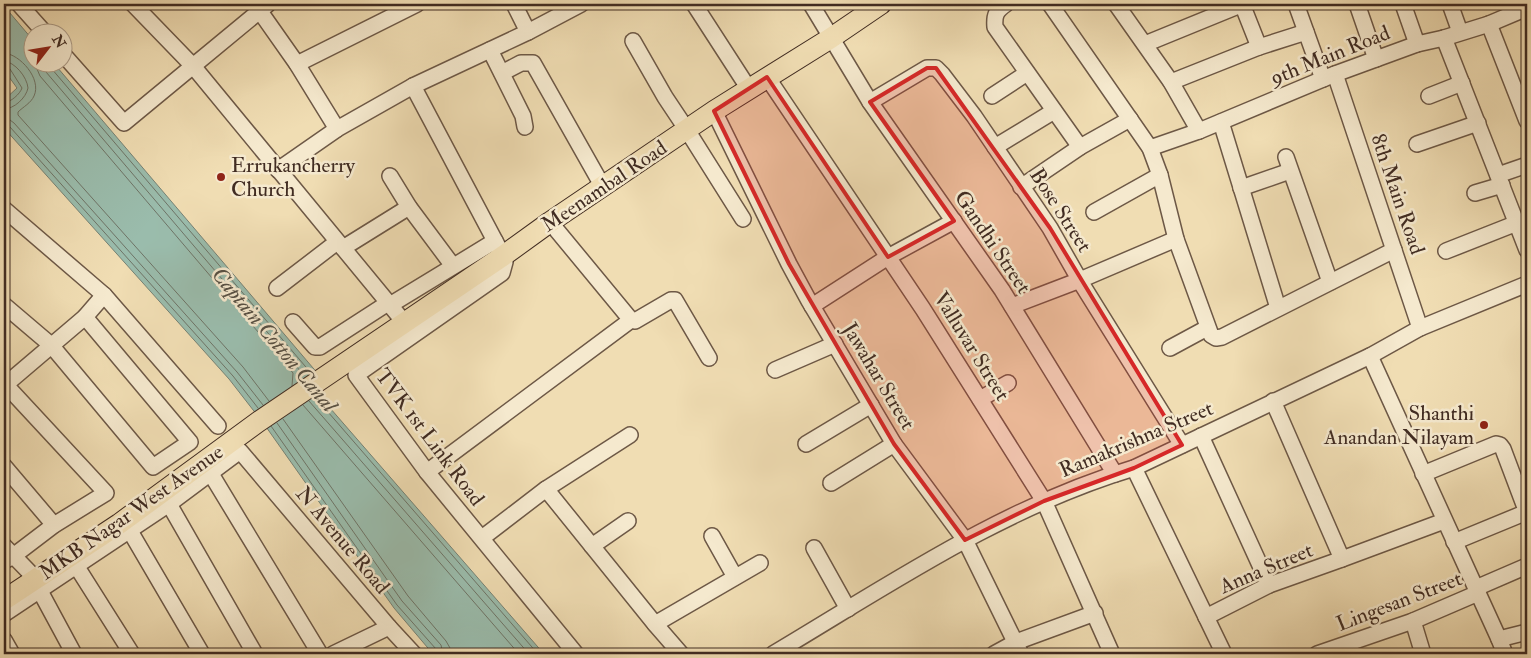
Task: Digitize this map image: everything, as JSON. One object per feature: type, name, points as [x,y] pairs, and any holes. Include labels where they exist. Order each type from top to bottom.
[{"type":"main road","name":"Meenambal Road","points":[[330,372],[404,322],[499,248],[550,222],[714,111],[881,4]]},
{"type":"main road","name":"MKB Nagar West Avenue","points":[[4,600],[46,580],[258,422],[330,372]]},
{"type":"street","points":[[19,4],[35,22]]},
{"type":"street","points":[[298,64],[416,4]]},
{"type":"street","points":[[514,4],[528,32]]},
{"type":"street","points":[[278,170],[337,129],[413,86],[528,32],[581,4]]},
{"type":"street","name":"Gandhi Street","points":[[811,4],[870,102],[1012,306],[1115,474]]},
{"type":"street","points":[[1006,4],[998,10],[994,17],[996,28],[1080,147]]},
{"type":"street","points":[[1050,4],[1150,148],[1160,175],[1176,239],[1211,335],[1216,338],[1222,337],[1394,250]]},
{"type":"street","points":[[1116,4],[1171,82],[1199,131]]},
{"type":"street","points":[[1145,44],[1242,4],[1259,47]]},
{"type":"street","name":"8th Main Road","points":[[1296,4],[1306,32],[1329,77],[1394,250],[1420,328]]},
{"type":"street","points":[[1357,4],[1376,59]]},
{"type":"street","points":[[1403,4],[1417,44]]},
{"type":"street","points":[[1450,4],[1460,32]]},
{"type":"street","points":[[701,6],[748,89]]},
{"type":"street","points":[[143,7],[404,322]]},
{"type":"street","points":[[72,64],[124,123],[264,7],[337,129]]},
{"type":"street","name":"9th Main Road","points":[[1150,148],[1199,131],[1376,59],[1417,44],[1444,38],[1496,15],[1527,8]]},
{"type":"street","points":[[1496,15],[1527,120]]},
{"type":"street","points":[[1171,82],[1259,47],[1306,32]]},
{"type":"street","points":[[1444,38],[1527,250]]},
{"type":"street","points":[[633,40],[665,98],[688,130],[743,219]]},
{"type":"street","points":[[490,50],[523,116],[525,127]]},
{"type":"street","points":[[502,73],[521,63],[533,63],[603,187]]},
{"type":"street","name":"Bose Street","points":[[870,102],[927,68],[936,68],[942,74],[1050,228],[1182,445]]},
{"type":"street","points":[[992,96],[1027,73]]},
{"type":"street","name":"Valluvar Street","points":[[767,77],[923,309],[1044,502],[1112,654]]},
{"type":"street","points":[[1429,96],[1462,83]]},
{"type":"street","points":[[293,322],[311,344],[315,347],[320,347],[453,266],[499,248],[413,86]]},
{"type":"street","name":"Jawahar Street","points":[[714,111],[789,264],[812,306],[894,444],[965,540],[1018,648]]},
{"type":"street","points":[[994,147],[1054,112]]},
{"type":"street","points":[[1021,187],[1080,147],[1130,119]]},
{"type":"street","points":[[1221,122],[1278,308]]},
{"type":"street","points":[[1417,144],[1478,123]]},
{"type":"street","points":[[1241,188],[1288,164],[1330,282]]},
{"type":"street","points":[[1475,193],[1527,166]]},
{"type":"street","points":[[1094,212],[1160,175]]},
{"type":"street","points":[[390,176],[409,207],[453,266]]},
{"type":"street","points":[[277,288],[340,245],[409,207]]},
{"type":"street","points":[[4,209],[104,295],[218,426]]},
{"type":"street","points":[[812,306],[888,257],[954,221]]},
{"type":"street","points":[[550,222],[630,320]]},
{"type":"street","points":[[1446,250],[1516,222]]},
{"type":"street","points":[[1012,306],[1080,280],[1176,239]]},
{"type":"street","name":"TVK 1st Link Road","points":[[499,248],[505,262],[502,273],[356,375],[427,472],[576,654]]},
{"type":"street","name":"Ramakrishna Street","points":[[773,654],[965,540],[1044,502],[1134,468],[1273,400],[1370,356],[1420,328],[1527,284]]},
{"type":"street","points":[[74,654],[46,580],[7,555],[106,493],[4,385],[85,317],[104,295]]},
{"type":"street","points":[[427,472],[630,320],[635,321],[671,300],[675,300],[709,358]]},
{"type":"street","points":[[4,305],[51,345],[153,467],[190,442],[85,317]]},
{"type":"street","points":[[1170,348],[1208,328]]},
{"type":"street","points":[[775,370],[835,344]]},
{"type":"street","points":[[1370,356],[1477,591],[1527,566]]},
{"type":"street","points":[[980,399],[1008,383]]},
{"type":"street","name":"Anna Street","points":[[1273,400],[1342,559]]},
{"type":"street","points":[[806,444],[871,405]]},
{"type":"street","points":[[482,538],[546,488],[630,435]]},
{"type":"street","points":[[1201,436],[1269,585]]},
{"type":"street","points":[[831,483],[894,444]]},
{"type":"street","points":[[1423,474],[1496,444],[1500,445],[1526,510],[1522,514],[1454,542]]},
{"type":"street","name":"N Avenue Road","points":[[211,474],[240,451],[414,654]]},
{"type":"street","points":[[4,466],[54,525]]},
{"type":"street","points":[[1134,468],[1224,654]]},
{"type":"street","points":[[4,614],[46,580],[77,567],[211,474],[320,654]]},
{"type":"street","points":[[546,488],[654,624],[681,654]]},
{"type":"street","points":[[169,504],[255,654]]},
{"type":"street","points":[[592,546],[628,521]]},
{"type":"street","name":"Anna Street","points":[[1206,617],[1269,585],[1444,521]]},
{"type":"street","points":[[130,531],[202,654]]},
{"type":"street","points":[[712,536],[735,577]]},
{"type":"street","points":[[814,548],[848,609]]},
{"type":"street","points":[[654,624],[760,563]]},
{"type":"street","points":[[77,567],[132,654]]},
{"type":"street","name":"Lingesan Street","points":[[1328,653],[1413,621],[1477,591],[1505,654]]},
{"type":"street","points":[[994,654],[1018,648],[1095,613]]},
{"type":"street","points":[[1413,621],[1423,654]]},
{"type":"street","points":[[334,654],[389,627]]},
{"type":"street","points":[[1499,639],[1527,632]]},
{"type":"street","points":[[4,640],[12,654]]},
{"type":"highlighted area","points":[[927,68],[936,68],[1050,228],[1182,445],[1134,468],[1044,501],[965,540],[894,444],[789,264],[714,111],[767,77],[888,257],[954,221],[870,102]]},
{"type":"water","name":"Captain Cotton Canal","points":[[4,6],[22,27],[22,72],[61,72],[319,375],[310,385],[544,654],[433,654],[394,608],[264,424],[229,379],[4,128],[4,100],[17,88],[4,70]]},
{"type":"place","name":"Errukancherry Church","points":[[221,177]]},
{"type":"place","name":"Shanthi Anandan Nilayam","points":[[1484,425]]}]
